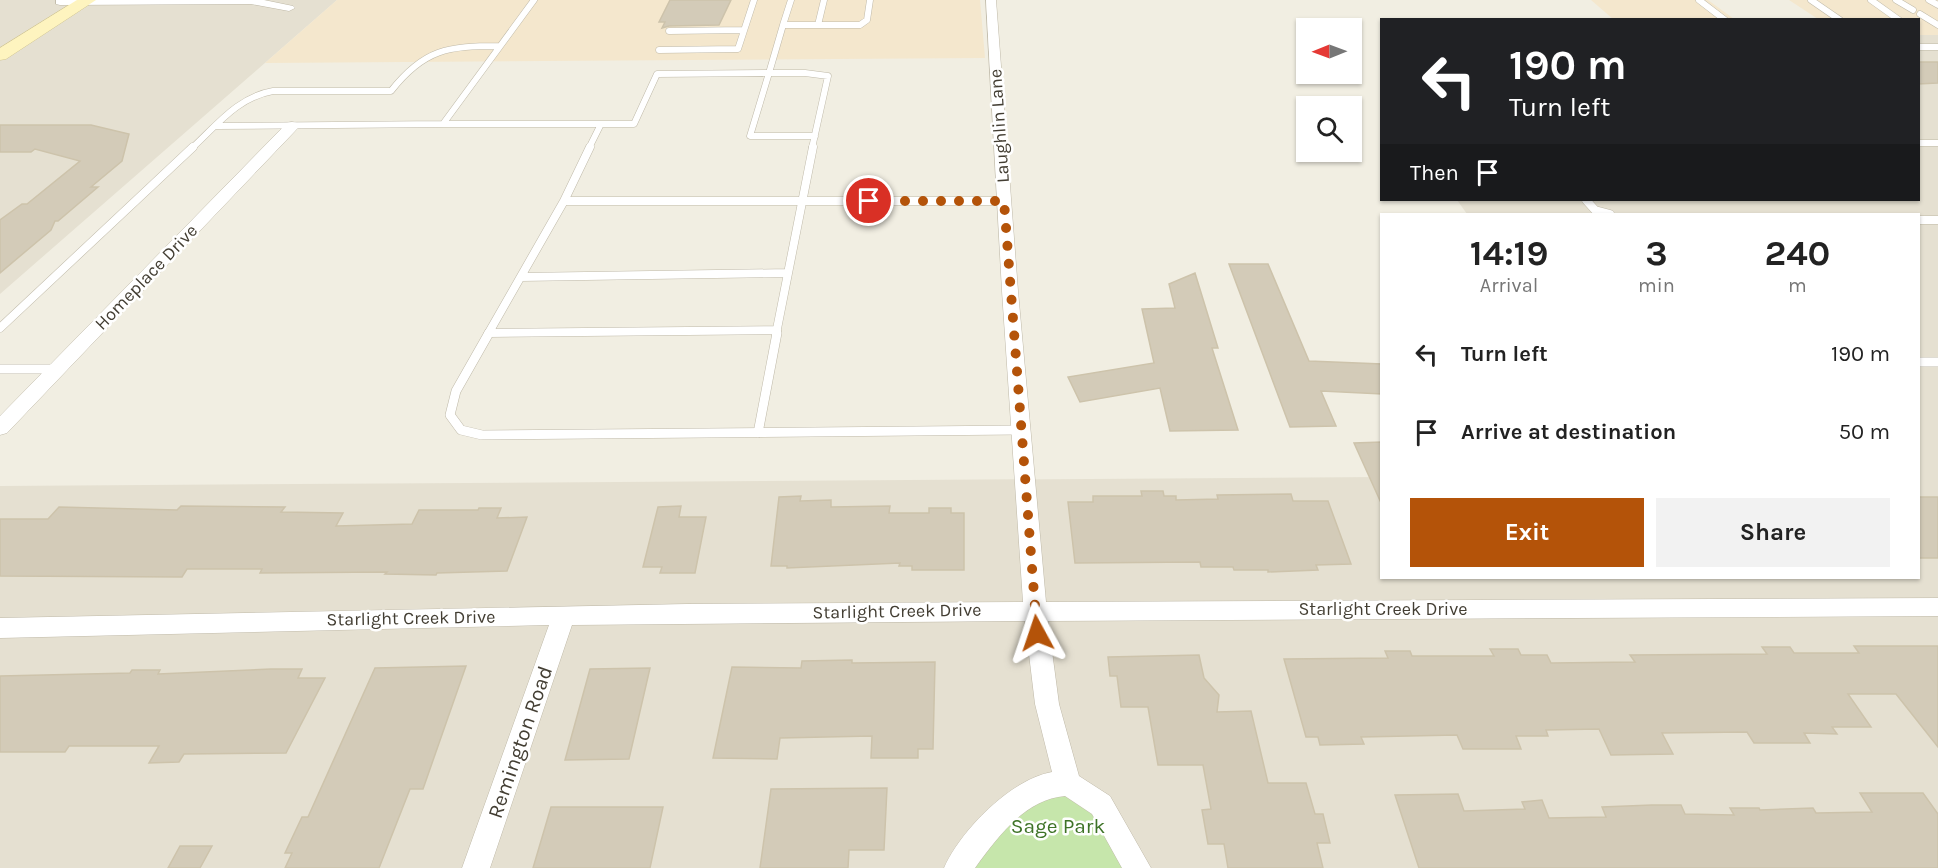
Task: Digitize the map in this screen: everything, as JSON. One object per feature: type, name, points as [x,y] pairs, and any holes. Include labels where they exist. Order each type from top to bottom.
[{"type":"street","name":"Laughlin Lane","points":[[992,0],[1004,201],[1035,610],[1047,704],[1068,783]]},
{"type":"street","points":[[0,39],[61,1],[251,1],[289,8]]},
{"type":"street","points":[[0,56],[86,1]]},
{"type":"street","name":"Homeplace Drive","points":[[0,428],[292,126]]},
{"type":"street","name":"Starlight Creek Drive","points":[[0,628],[564,615],[1035,610],[1938,608]]},
{"type":"street","name":"Remington Road","points":[[476,868],[564,615]]},
{"type":"street","points":[[958,868],[979,838],[1018,802],[1044,786],[1068,783],[1101,806],[1137,868]]},
{"type":"lane","points":[[443,124],[534,0]]},
{"type":"lane","points":[[659,50],[738,49],[754,0]]},
{"type":"lane","points":[[791,0],[750,136],[815,136]]},
{"type":"lane","points":[[818,25],[824,0]]},
{"type":"lane","points":[[783,25],[860,25],[867,20],[870,0]]},
{"type":"lane","points":[[1699,0],[1722,18]]},
{"type":"lane","points":[[1811,0],[1837,18]]},
{"type":"lane","points":[[1871,0],[1896,18]]},
{"type":"lane","points":[[1896,0],[1913,10]]},
{"type":"lane","points":[[1929,0],[1938,5]]},
{"type":"lane","points":[[1920,14],[1938,25]]},
{"type":"lane","points":[[669,31],[744,30]]},
{"type":"lane","points":[[0,328],[241,102],[256,94],[273,91],[391,90],[413,65],[424,58],[468,46],[499,46]]},
{"type":"lane","points":[[1920,47],[1938,47]]},
{"type":"lane","points":[[216,126],[634,124],[657,74],[805,73],[828,76],[801,201],[758,433]]},
{"type":"lane","points":[[601,124],[564,201],[456,391],[450,415],[461,430],[482,435],[1022,430]]},
{"type":"lane","points":[[1920,143],[1938,143]]},
{"type":"lane","points":[[564,201],[1004,201]]},
{"type":"lane","points":[[1920,220],[1938,220]]},
{"type":"lane","points":[[521,277],[788,273]]},
{"type":"lane","points":[[489,333],[777,330]]},
{"type":"lane","points":[[1920,362],[1938,362]]},
{"type":"lane","points":[[0,369],[57,369]]},
{"type":"shaded area","points":[[0,0],[337,0],[0,294]]},
{"type":"shaded area","points":[[337,0],[980,0],[985,58],[265,63]]},
{"type":"shaded area","points":[[1591,0],[1708,0],[1733,18],[1612,18]]},
{"type":"shaded area","points":[[1789,0],[1938,0],[1938,35],[1920,35],[1920,18],[1816,18]]},
{"type":"shaded area","points":[[1920,35],[1938,35],[1938,868],[0,868],[0,486],[1380,477],[1380,579],[1920,579],[1920,213],[1466,213],[1458,201],[1920,201]]},
{"type":"green space","name":"Sage Park","points":[[1068,783],[1136,868],[958,868],[979,838]]},
{"type":"building","points":[[670,0],[731,0],[719,25],[662,28],[665,22],[659,22]]},
{"type":"building","points":[[1920,62],[1938,62],[1938,83],[1920,84]]},
{"type":"building","points":[[0,125],[91,125],[129,134],[122,161],[91,187],[98,187],[58,221],[55,221],[51,230],[0,273],[0,220],[22,204],[27,204],[80,161],[35,149],[31,152],[0,152]]},
{"type":"building","points":[[1229,264],[1268,264],[1309,361],[1380,364],[1380,394],[1321,391],[1336,426],[1290,427]]},
{"type":"building","points":[[1195,273],[1218,348],[1212,348],[1238,430],[1170,431],[1160,388],[1080,402],[1068,377],[1154,363],[1142,309],[1175,308],[1169,284]]},
{"type":"building","points":[[1380,442],[1380,501],[1354,443]]},
{"type":"building","points":[[1141,491],[1163,491],[1164,496],[1176,496],[1176,500],[1218,499],[1217,495],[1291,494],[1293,501],[1328,501],[1351,564],[1316,565],[1318,570],[1268,572],[1268,570],[1234,570],[1233,567],[1201,567],[1200,562],[1075,563],[1068,502],[1093,502],[1093,496],[1142,496]]},
{"type":"building","points":[[801,496],[800,501],[831,500],[831,507],[890,506],[889,513],[929,513],[929,508],[951,508],[951,513],[964,513],[964,570],[912,570],[912,566],[899,566],[900,563],[787,568],[787,566],[771,566],[779,497]]},
{"type":"building","points":[[1920,497],[1938,497],[1938,558],[1920,558]]},
{"type":"building","points":[[181,506],[285,507],[281,512],[343,513],[336,526],[412,524],[419,510],[501,508],[497,518],[527,517],[507,571],[437,573],[436,575],[385,574],[387,572],[260,573],[262,569],[187,569],[182,577],[0,576],[0,519],[48,519],[59,507],[177,510]]},
{"type":"building","points":[[681,506],[679,517],[706,517],[695,573],[660,573],[662,567],[643,567],[658,507]]},
{"type":"building","points":[[1854,646],[1938,646],[1938,747],[1896,694],[1848,694],[1871,727],[1832,727],[1837,734],[1804,733],[1810,743],[1754,743],[1747,732],[1662,733],[1673,754],[1611,755],[1599,729],[1546,730],[1548,736],[1516,736],[1521,749],[1463,749],[1457,735],[1361,737],[1364,744],[1320,745],[1318,737],[1306,737],[1284,659],[1388,658],[1385,651],[1410,651],[1412,656],[1494,656],[1490,649],[1518,649],[1521,655],[1547,655],[1551,663],[1635,662],[1630,655],[1767,654],[1762,647],[1790,647],[1794,653],[1859,653]]},
{"type":"building","points":[[1199,655],[1204,678],[1219,695],[1217,712],[1251,711],[1268,783],[1306,783],[1315,814],[1323,814],[1330,843],[1317,843],[1323,868],[1228,868],[1224,844],[1208,844],[1202,810],[1211,809],[1203,765],[1158,765],[1148,707],[1121,707],[1117,676],[1110,676],[1108,657]]},
{"type":"building","points":[[852,660],[852,663],[935,662],[933,749],[918,749],[918,758],[871,758],[872,736],[780,738],[777,759],[713,758],[732,667],[801,668],[802,661]]},
{"type":"building","points":[[466,666],[423,789],[410,789],[379,868],[285,868],[292,853],[285,853],[302,817],[308,817],[375,668]]},
{"type":"building","points":[[650,668],[629,759],[565,760],[590,669]]},
{"type":"building","points":[[302,669],[298,678],[325,678],[286,753],[184,754],[179,762],[149,763],[159,746],[69,746],[65,752],[0,752],[0,676],[130,673],[132,670],[160,670],[158,674]]},
{"type":"building","points":[[887,788],[884,850],[849,850],[848,868],[760,868],[771,789]]},
{"type":"building","points":[[1860,793],[1923,793],[1938,814],[1938,868],[1419,868],[1395,795],[1458,794],[1464,811],[1525,809],[1522,802],[1542,800],[1549,818],[1606,817],[1602,807],[1652,805],[1681,805],[1685,814],[1734,815],[1730,808],[1759,808],[1760,810],[1813,808],[1816,813],[1872,812]]},
{"type":"building","points":[[551,807],[663,807],[650,868],[533,868]]},
{"type":"building","points":[[180,846],[212,846],[200,868],[168,868]]},
{"type":"route","points":[[869,201],[1004,201],[1037,633]]}]
